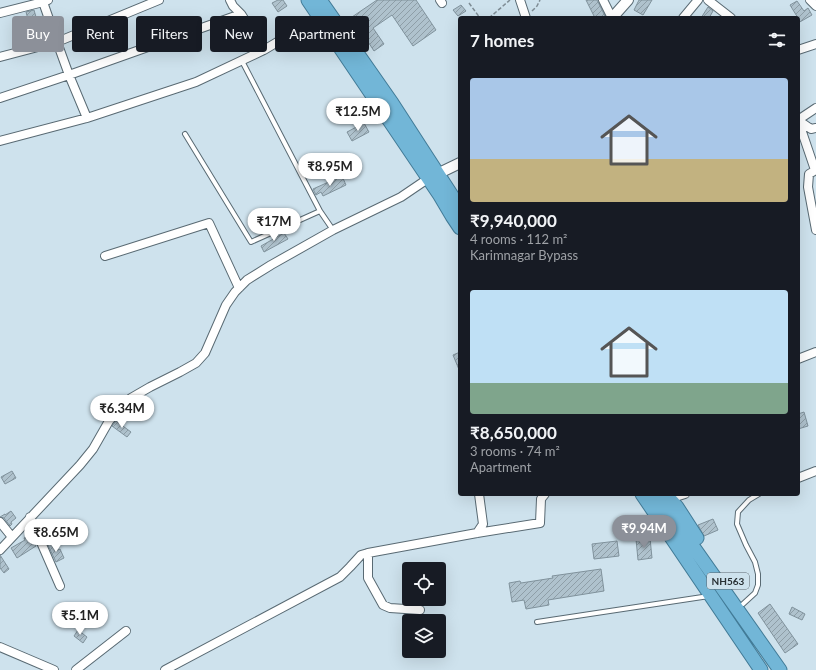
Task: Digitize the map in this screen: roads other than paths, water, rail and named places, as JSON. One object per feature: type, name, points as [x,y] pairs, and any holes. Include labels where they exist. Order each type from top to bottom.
[{"type":"highway","points":[[308,0],[319,16]]},
{"type":"highway","points":[[320,0],[392,103],[434,176],[439,194],[458,225]]},
{"type":"highway","points":[[345,52],[434,176],[458,206]]},
{"type":"highway","name":"NH563","points":[[643,496],[761,670]]},
{"type":"highway","points":[[662,496],[780,670]]},
{"type":"highway","name":"NH563","points":[[662,496],[677,507],[788,670]]},
{"type":"street","points":[[64,39],[158,0]]},
{"type":"street","points":[[0,98],[241,14],[233,6],[230,0]]},
{"type":"street","points":[[520,0],[526,16]]},
{"type":"street","points":[[603,0],[611,16]]},
{"type":"street","points":[[614,16],[628,0]]},
{"type":"street","points":[[685,16],[698,0]]},
{"type":"street","points":[[708,0],[728,16]]},
{"type":"street","points":[[810,0],[816,6]]},
{"type":"street","points":[[0,13],[44,1],[49,16]]},
{"type":"street","points":[[800,49],[816,44]]},
{"type":"street","points":[[0,57],[19,52]]},
{"type":"street","points":[[61,52],[86,118]]},
{"type":"street","points":[[0,141],[86,118],[196,82],[260,52]]},
{"type":"street","points":[[800,119],[816,108]]},
{"type":"street","points":[[800,121],[811,129],[816,128]]},
{"type":"street","points":[[800,126],[816,170],[809,174],[808,187],[816,230]]},
{"type":"street","points":[[0,550],[80,465],[93,449],[110,421],[122,406],[131,398],[196,362],[204,353],[226,305],[235,292],[247,280],[333,230],[401,197],[434,176],[458,164]]},
{"type":"street","points":[[105,256],[209,223],[239,288]]},
{"type":"street","points":[[800,358],[816,352]]},
{"type":"street","points":[[800,477],[816,471]]},
{"type":"street","points":[[477,533],[483,524],[479,496]]},
{"type":"street","points":[[165,670],[340,577],[361,555],[477,533],[540,523],[541,499],[543,496]]},
{"type":"street","points":[[30,517],[60,586]]},
{"type":"street","points":[[0,522],[12,537]]},
{"type":"street","points":[[368,553],[368,578],[383,605],[390,608],[420,610]]},
{"type":"street","points":[[76,670],[126,631]]},
{"type":"street","points":[[0,647],[54,670]]},
{"type":"lane","points":[[242,61],[320,211],[333,230]]},
{"type":"lane","points":[[185,134],[251,242],[320,211]]},
{"type":"lane","points":[[743,604],[755,594],[758,584],[758,574],[755,562],[737,524],[738,512],[749,500],[756,496]]},
{"type":"lane","points":[[537,622],[711,596]]}]
